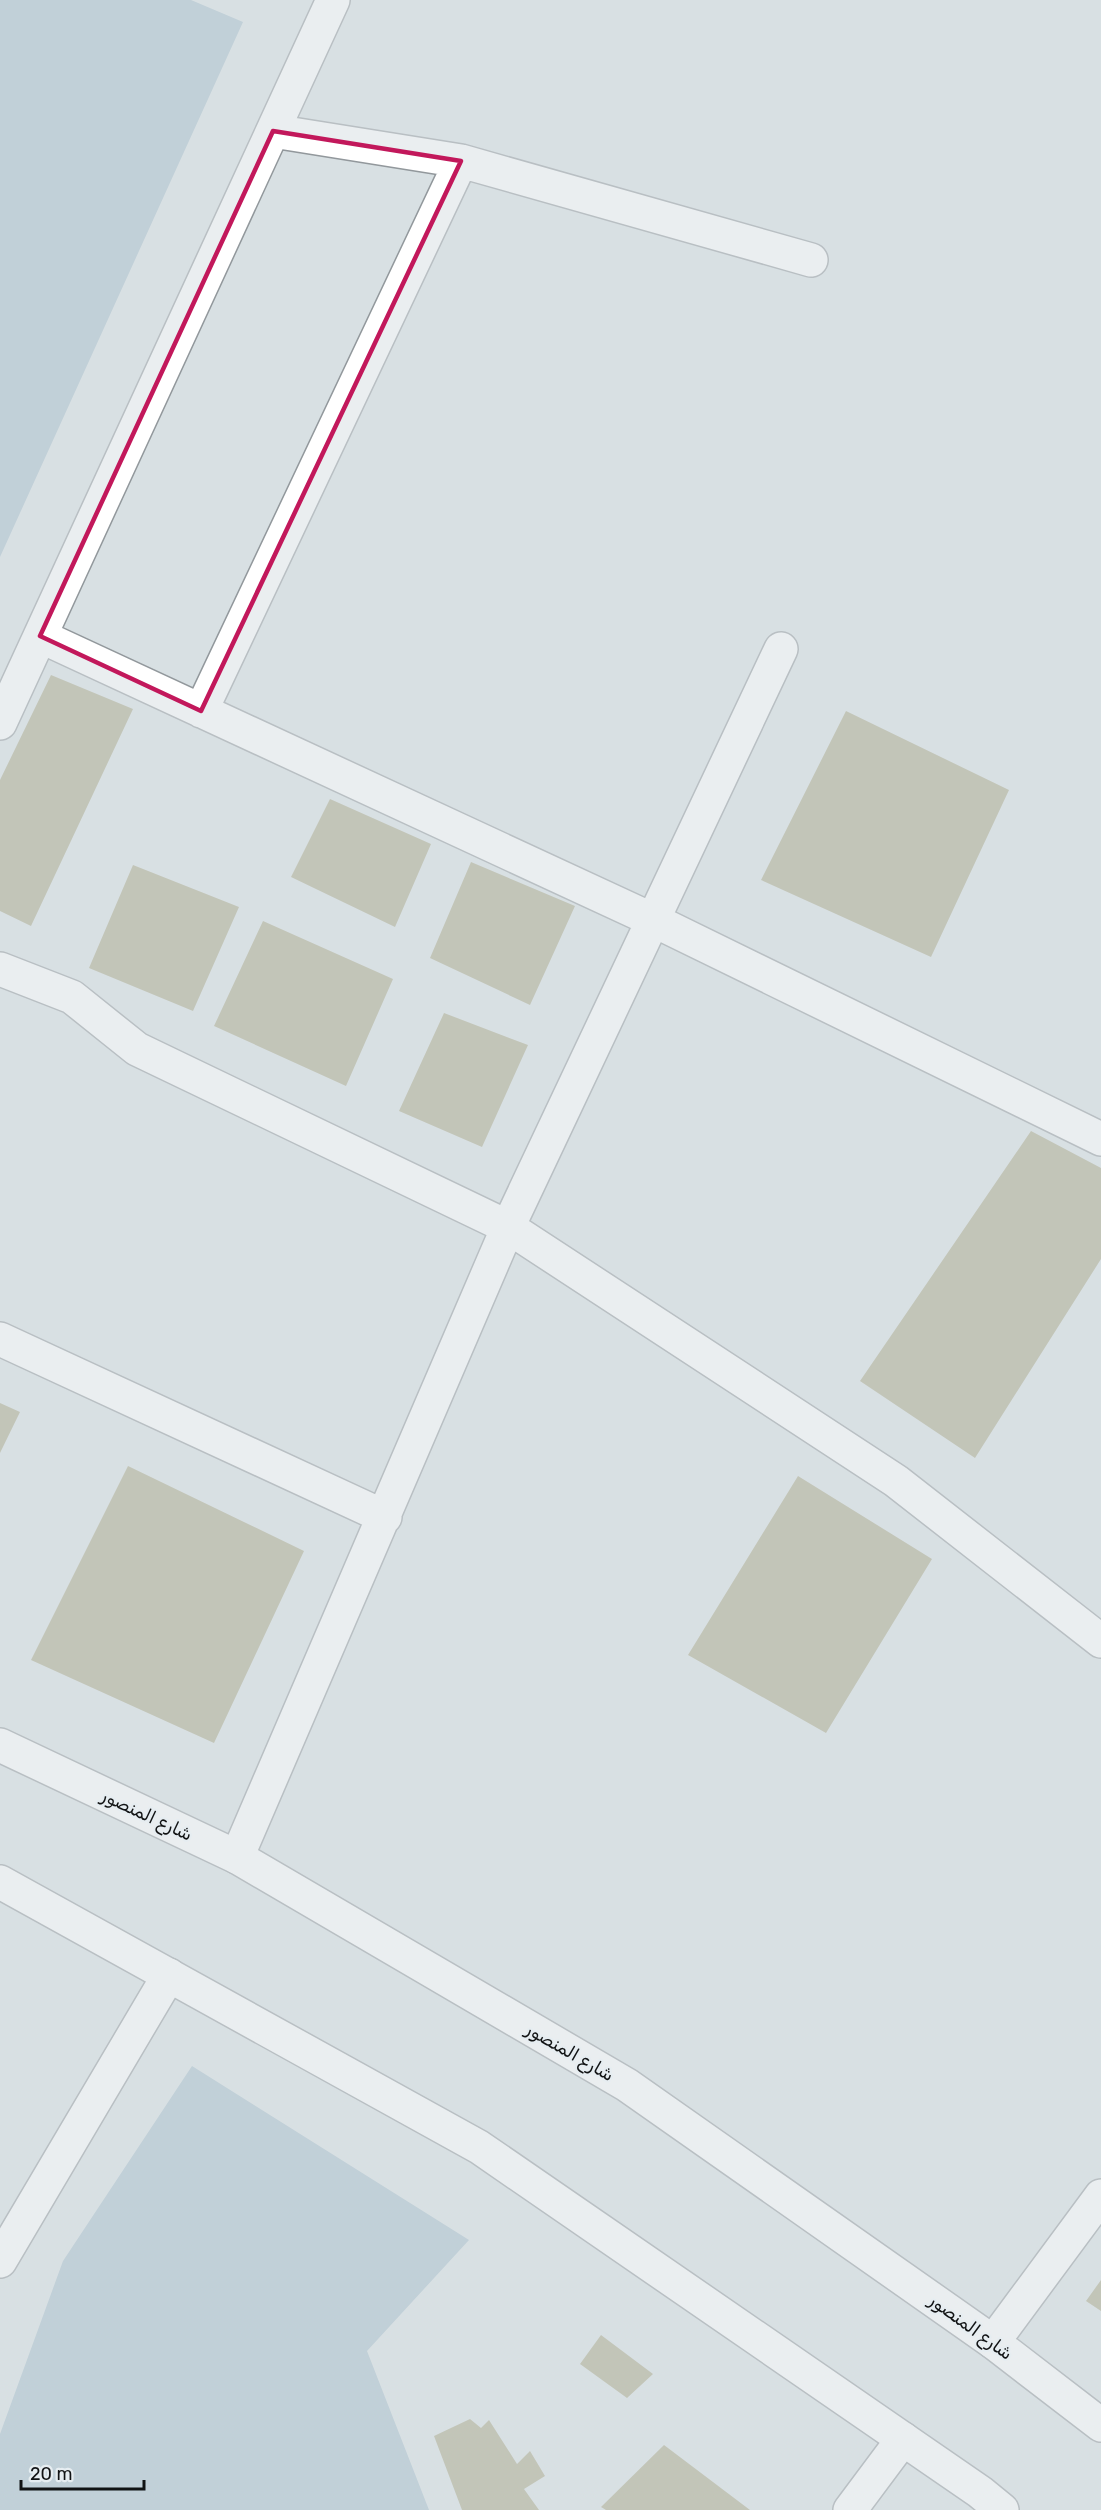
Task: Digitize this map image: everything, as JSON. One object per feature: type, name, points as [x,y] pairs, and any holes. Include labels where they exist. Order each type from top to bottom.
[{"type":"street","points":[[0,723],[333,0]]},
{"type":"street","points":[[273,131],[461,161],[811,260]]},
{"type":"street","points":[[201,711],[461,161]]},
{"type":"street","points":[[40,636],[653,920],[1101,1139]]},
{"type":"street","points":[[237,1857],[508,1227],[781,649]]},
{"type":"street","points":[[0,969],[72,997],[137,1049],[508,1227],[896,1481],[1101,1641]]},
{"type":"street","points":[[0,1339],[385,1517]]},
{"type":"street","name":"شارع المنصور","points":[[0,1744],[237,1857],[627,2085],[993,2342],[1101,2425]]},
{"type":"street","points":[[0,1882],[479,2147],[903,2439],[1002,2510]]},
{"type":"street","points":[[0,2261],[169,1975]]},
{"type":"street","points":[[993,2342],[1101,2196]]},
{"type":"street","points":[[850,2510],[903,2439]]},
{"type":"highlighted area","points":[[273,131],[461,161],[201,711],[40,636]]},
{"type":"shaded area","points":[[0,0],[191,0],[243,22],[0,557]]},
{"type":"shaded area","points":[[192,2066],[469,2240],[367,2351],[429,2510],[0,2510],[0,2434],[63,2261]]},
{"type":"building","points":[[51,675],[133,709],[31,926],[0,911],[0,780]]},
{"type":"building","points":[[846,711],[1009,790],[931,957],[761,880]]},
{"type":"building","points":[[330,799],[431,844],[395,927],[291,877]]},
{"type":"building","points":[[471,862],[575,906],[530,1005],[430,958]]},
{"type":"building","points":[[133,865],[239,907],[193,1011],[89,968]]},
{"type":"building","points":[[263,921],[393,979],[346,1086],[214,1026]]},
{"type":"building","points":[[444,1013],[528,1045],[482,1147],[399,1111]]},
{"type":"building","points":[[1031,1131],[1101,1168],[1101,1259],[975,1458],[860,1381]]},
{"type":"building","points":[[0,1403],[20,1412],[0,1453]]},
{"type":"building","points":[[128,1466],[304,1551],[214,1743],[31,1660]]},
{"type":"building","points":[[798,1476],[932,1559],[826,1733],[688,1655]]},
{"type":"building","points":[[1101,2280],[1101,2311],[1086,2301]]},
{"type":"building","points":[[601,2335],[653,2374],[627,2398],[580,2364]]},
{"type":"building","points":[[470,2419],[481,2428],[489,2420],[517,2464],[530,2451],[545,2476],[524,2489],[539,2510],[462,2510],[434,2436]]},
{"type":"building","points":[[664,2445],[750,2510],[606,2510],[601,2507]]}]
